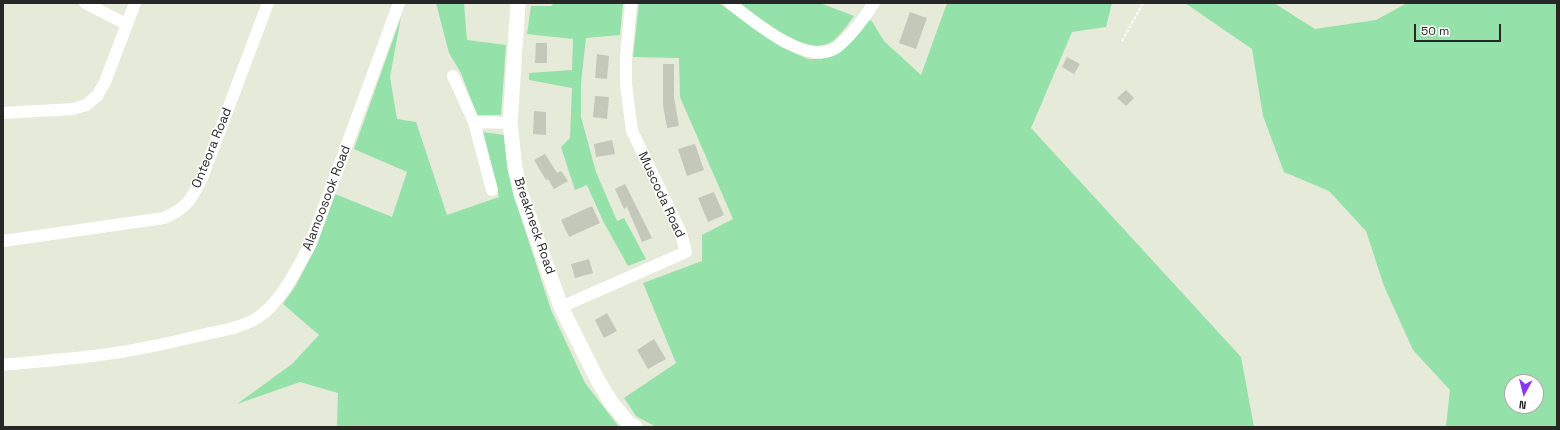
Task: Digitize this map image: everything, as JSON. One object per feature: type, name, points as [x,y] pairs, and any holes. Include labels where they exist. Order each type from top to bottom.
[{"type":"street","points":[[85,3],[126,24]]},
{"type":"street","points":[[3,113],[73,109],[86,105],[97,96],[105,82],[135,3]]},
{"type":"street","name":"Onteora Road","points":[[3,241],[164,218],[180,211],[192,198],[202,178],[268,3]]},
{"type":"street","name":"Alamoosook Road","points":[[3,365],[148,348],[230,328],[257,318],[274,302],[290,282],[310,245],[399,3]]},
{"type":"street","name":"Breakneck Road","points":[[518,3],[510,123],[515,168],[521,194],[561,307],[607,396],[629,424],[634,427]]},
{"type":"street","name":"Muscoda Road","points":[[561,307],[686,252],[681,233],[632,131],[626,85],[626,56],[631,3]]},
{"type":"street","points":[[730,3],[755,22],[791,44],[810,52],[821,53],[835,48],[850,34],[874,3]]},
{"type":"street","points":[[453,76],[474,122],[492,190]]},
{"type":"street","points":[[474,122],[510,123]]},
{"type":"path","points":[[1122,41],[1143,3]]},
{"type":"green space","points":[[436,3],[474,3],[464,4],[467,40],[506,45],[501,115],[477,115],[461,73],[449,53]]},
{"type":"green space","points":[[554,3],[623,3],[620,35],[586,38],[581,83],[581,117],[596,172],[617,221],[624,218],[646,259],[628,266],[603,221],[587,185],[575,190],[561,147],[570,138],[572,88],[529,80],[529,73],[572,70],[573,39],[527,34],[531,6],[551,6]]},
{"type":"green space","points":[[639,3],[719,3],[781,47],[808,59],[821,59],[838,53],[864,24],[871,20],[884,41],[921,75],[947,3],[1112,3],[1106,27],[1072,32],[1031,128],[1241,357],[1254,427],[656,427],[636,416],[624,398],[676,363],[643,283],[702,261],[702,235],[733,219],[680,97],[679,58],[633,57]]},
{"type":"green space","points":[[739,3],[820,3],[854,16],[834,40],[823,45],[811,45],[798,41],[771,27]]},
{"type":"green space","points":[[1185,3],[1274,3],[1315,29],[1376,20],[1407,3],[1557,3],[1557,427],[1446,427],[1450,390],[1413,350],[1384,286],[1366,231],[1329,191],[1284,172],[1263,116],[1252,49]]},
{"type":"green space","points":[[401,17],[390,77],[397,119],[416,122],[447,215],[499,197],[483,132],[504,135],[506,156],[514,196],[551,310],[585,383],[619,427],[337,427],[338,393],[300,382],[237,404],[292,364],[319,335],[283,304],[295,287],[317,245],[335,194],[392,217],[407,172],[354,149]]},
{"type":"building","points":[[910,12],[927,18],[916,49],[899,43]]},
{"type":"building","points":[[536,43],[547,43],[547,63],[535,63]]},
{"type":"building","points":[[597,54],[609,56],[607,79],[595,78]]},
{"type":"building","points":[[1067,57],[1080,64],[1074,74],[1062,67]]},
{"type":"building","points":[[663,64],[674,64],[674,97],[679,126],[667,128],[663,105]]},
{"type":"building","points":[[1126,90],[1134,98],[1126,106],[1117,98]]},
{"type":"building","points":[[595,96],[609,97],[607,119],[593,117]]},
{"type":"building","points":[[534,111],[546,112],[546,135],[533,134]]},
{"type":"building","points":[[612,140],[615,154],[596,157],[594,144]]},
{"type":"building","points":[[695,144],[704,170],[687,176],[678,149]]},
{"type":"building","points":[[545,154],[557,173],[561,171],[568,181],[554,189],[548,179],[546,180],[534,160]]},
{"type":"building","points":[[625,184],[652,238],[642,242],[627,207],[624,209],[615,189]]},
{"type":"building","points":[[714,192],[724,215],[708,222],[698,198]]},
{"type":"building","points":[[592,206],[600,223],[569,237],[561,220]]},
{"type":"building","points":[[589,259],[593,273],[575,278],[571,264]]},
{"type":"building","points":[[607,313],[617,331],[604,338],[595,320]]},
{"type":"building","points":[[654,339],[666,359],[648,369],[637,350]]}]
